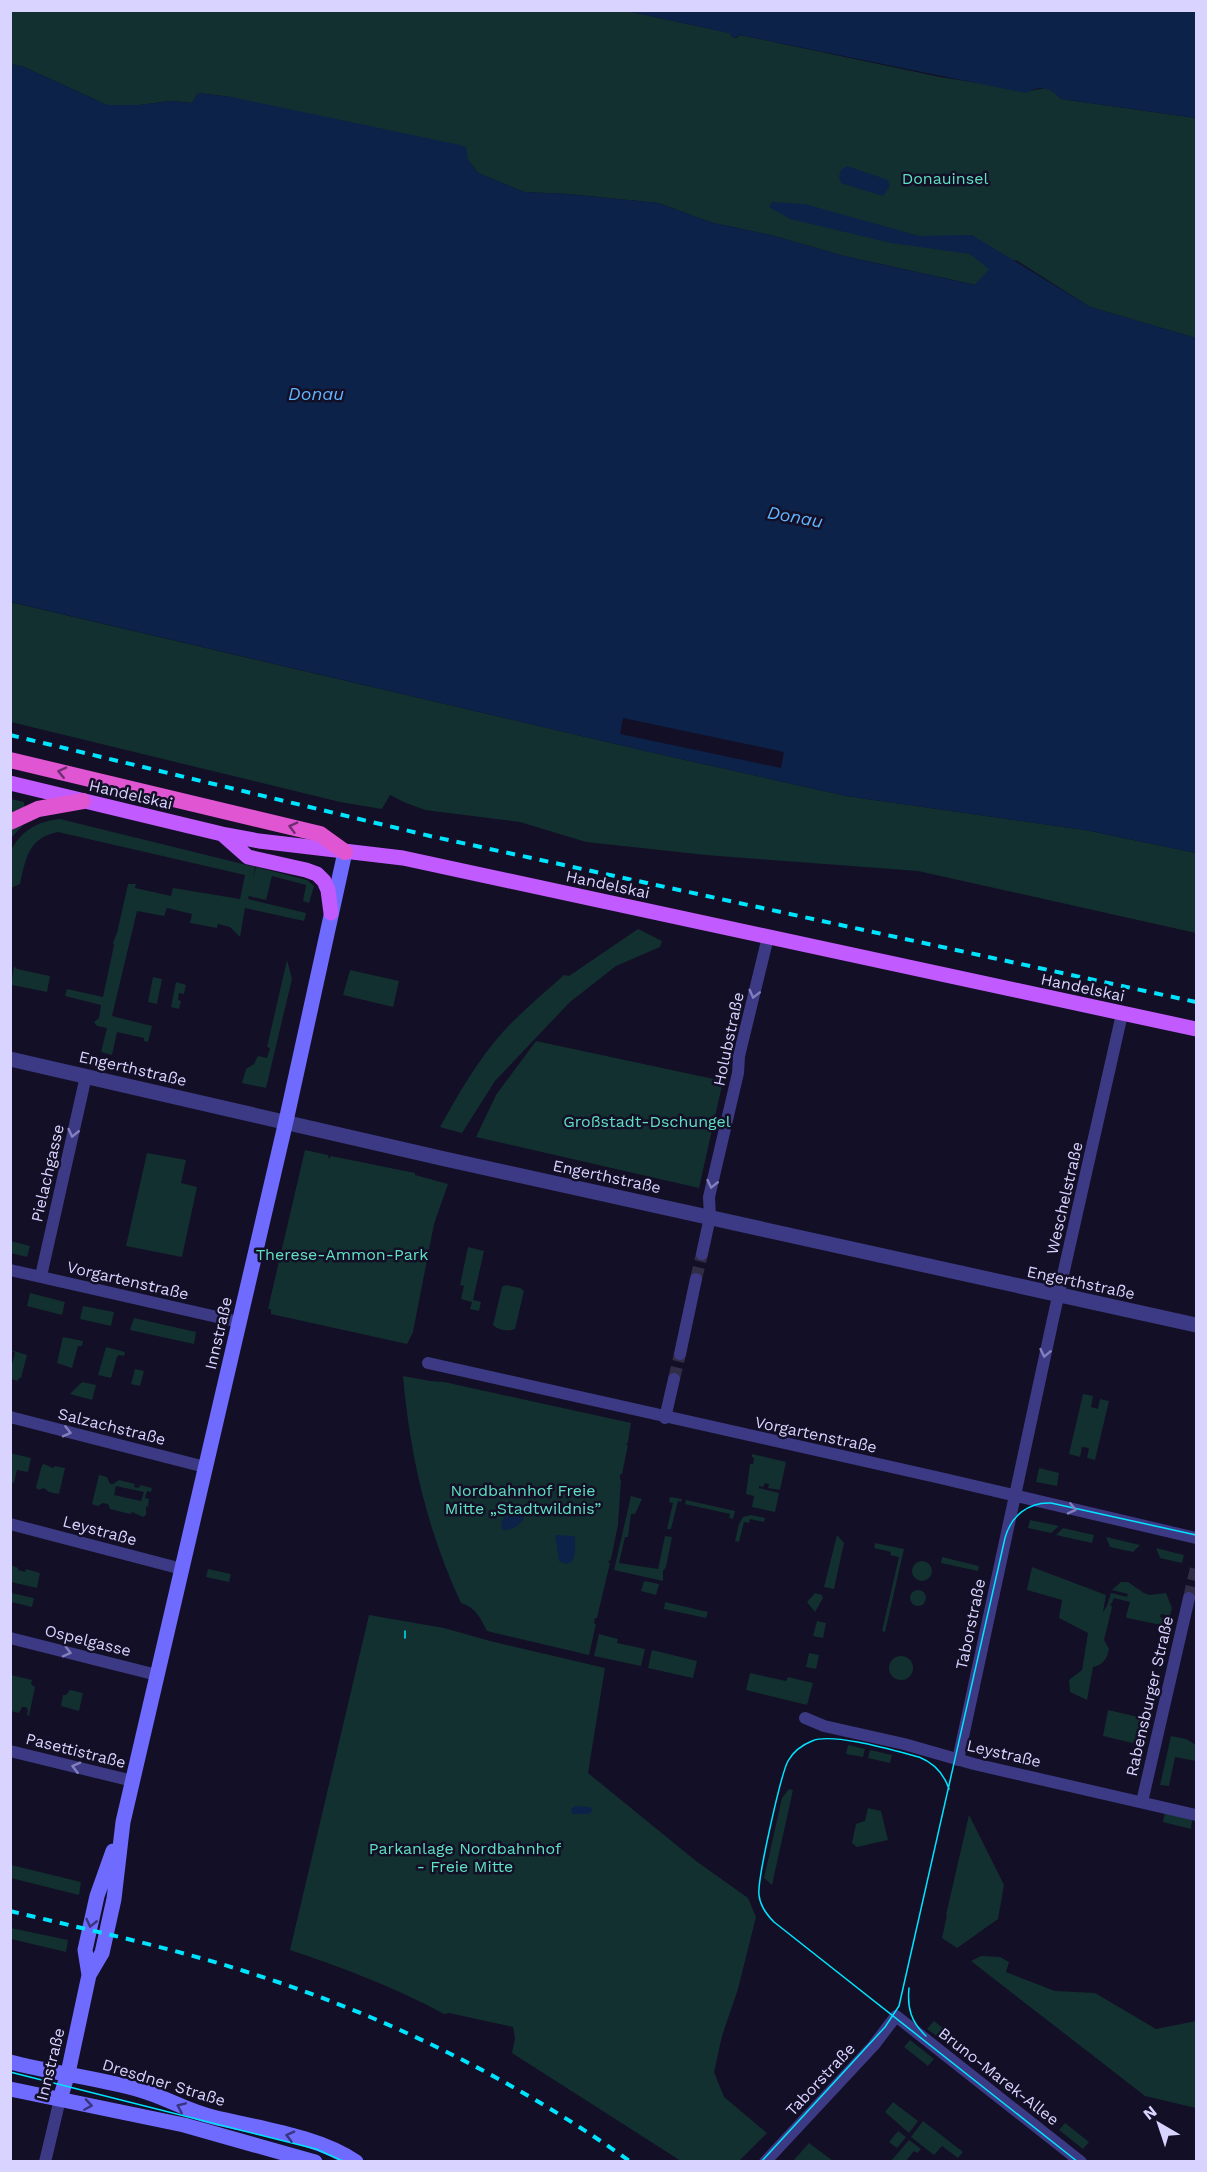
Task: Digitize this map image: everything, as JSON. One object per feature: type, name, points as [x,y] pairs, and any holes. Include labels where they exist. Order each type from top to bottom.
[{"type":"highway","points":[[10,760],[320,834],[345,852]]},
{"type":"highway","points":[[10,822],[38,809],[83,801]]},
{"type":"main road","name":"Handelskai","points":[[10,783],[259,842],[403,858],[1197,1029]]},
{"type":"main road","points":[[222,834],[248,857],[317,874],[324,881],[328,890],[331,913]]},
{"type":"main road","name":"Innstraße","points":[[60,2099],[68,2073],[89,1975],[102,1953],[114,1899],[123,1822],[286,1121],[345,852]]},
{"type":"main road","name":"Dresdner Straße","points":[[10,2062],[142,2091],[194,2112],[319,2143],[341,2152],[356,2162]]},
{"type":"main road","name":"Dresdner Straße","points":[[10,2089],[184,2125],[315,2162]]},
{"type":"street","name":"Holubstraße","points":[[702,1254],[710,1217],[709,1197],[738,1073],[739,1056],[768,938]]},
{"type":"street","name":"Weschelstraße","points":[[1015,1495],[1122,1014]]},
{"type":"street","name":"Engerthstraße","points":[[10,1059],[445,1159],[1197,1325]]},
{"type":"street","name":"Pielachgasse","points":[[41,1276],[86,1076]]},
{"type":"street","name":"Vorgartenstraße","points":[[10,1270],[239,1322]]},
{"type":"street","points":[[680,1354],[696,1279]]},
{"type":"street","name":"Vorgartenstraße","points":[[428,1363],[1197,1538]]},
{"type":"street","points":[[665,1418],[674,1378]]},
{"type":"street","name":"Salzachstraße","points":[[10,1417],[206,1467]]},
{"type":"street","name":"Taborstraße","points":[[958,1760],[1015,1495]]},
{"type":"street","name":"Leystraße","points":[[10,1524],[182,1569]]},
{"type":"street","name":"Rabensburger Straße","points":[[1142,1802],[1190,1598]]},
{"type":"street","name":"Ospelgasse","points":[[10,1638],[157,1675]]},
{"type":"street","name":"Leystraße","points":[[806,1718],[824,1726],[958,1760],[1197,1815]]},
{"type":"street","name":"Pasettistraße","points":[[10,1751],[133,1782]]},
{"type":"street","name":"Taborstraße","points":[[765,2162],[874,2045],[896,2016]]},
{"type":"street","name":"Bruno-Marek-Allee","points":[[896,2016],[1081,2162]]},
{"type":"street","name":"Innstraße","points":[[45,2162],[60,2099]]},
{"type":"green space","name":"Donauinsel","points":[[10,11],[627,11],[730,33],[736,38],[740,35],[940,77],[1029,91],[1046,88],[1061,99],[1196,118],[1196,338],[1090,307],[1016,260],[990,269],[976,285],[844,256],[771,235],[713,223],[658,203],[524,192],[478,173],[468,160],[231,97],[198,93],[192,103],[171,101],[139,105],[107,105],[24,67],[11,64]]},
{"type":"green space","points":[[10,602],[846,796],[1085,830],[1196,853],[1196,933],[918,871],[706,855],[586,842],[520,822],[425,810],[390,795],[382,809],[340,802],[11,722]]},
{"type":"green space","points":[[11,799],[24,802],[26,822],[11,838]]},
{"type":"green space","points":[[60,819],[255,867],[253,878],[256,867],[307,880],[314,886],[309,903],[303,901],[306,885],[272,876],[266,900],[249,896],[248,899],[306,913],[304,921],[245,908],[240,937],[230,927],[218,924],[217,928],[190,923],[192,914],[167,908],[164,916],[137,911],[112,1016],[152,1026],[148,1042],[144,1041],[144,1038],[117,1032],[112,1055],[101,1052],[107,1028],[97,1026],[94,1022],[99,1018],[101,1005],[65,996],[67,989],[103,997],[113,943],[128,884],[136,884],[135,888],[171,896],[173,888],[240,899],[245,875],[58,832],[34,844],[27,858],[20,884],[11,888],[11,850],[15,843],[38,824]]},
{"type":"green space","points":[[638,929],[662,941],[660,947],[616,966],[570,1002],[495,1081],[462,1133],[440,1127],[484,1055],[517,1018],[564,975],[569,976]]},
{"type":"green space","points":[[287,960],[292,979],[266,1088],[242,1083],[246,1069],[254,1064],[258,1056],[267,1058],[270,1048],[267,1047]]},
{"type":"green space","points":[[14,966],[17,969],[50,976],[47,992],[12,985],[11,987]]},
{"type":"green space","points":[[350,970],[399,981],[393,1007],[343,995]]},
{"type":"green space","points":[[153,977],[162,979],[157,1004],[148,1002]]},
{"type":"green space","points":[[176,982],[186,985],[184,994],[179,993],[178,1000],[181,1001],[179,1009],[171,1007]]},
{"type":"green space","name":"Großstadt-Dschungel","points":[[536,1041],[723,1081],[699,1188],[476,1137],[496,1095]]},
{"type":"green space","name":"Therese-Ammon-Park","points":[[305,1150],[328,1155],[329,1159],[331,1156],[415,1173],[415,1175],[448,1184],[434,1224],[413,1332],[407,1344],[271,1314],[271,1309],[268,1309],[279,1261],[282,1259],[280,1257]]},
{"type":"green space","points":[[147,1153],[186,1160],[181,1183],[197,1187],[182,1257],[126,1246]]},
{"type":"green space","points":[[11,1241],[30,1246],[27,1257],[11,1253]]},
{"type":"green space","points":[[468,1247],[484,1251],[473,1300],[481,1302],[479,1311],[470,1309],[472,1302],[461,1299],[464,1286],[460,1285]]},
{"type":"green space","points":[[506,1285],[524,1291],[515,1329],[509,1330],[493,1325],[502,1287]]},
{"type":"green space","points":[[30,1293],[65,1302],[62,1315],[27,1306]]},
{"type":"green space","points":[[83,1306],[114,1312],[111,1326],[80,1319]]},
{"type":"green space","points":[[134,1318],[196,1332],[194,1344],[130,1330]]},
{"type":"green space","points":[[63,1337],[83,1341],[82,1346],[78,1346],[72,1368],[57,1363]]},
{"type":"green space","points":[[106,1347],[125,1352],[124,1356],[117,1357],[111,1378],[98,1375]]},
{"type":"green space","points":[[11,1350],[27,1355],[21,1378],[18,1381],[11,1379],[15,1353]]},
{"type":"green space","points":[[135,1369],[144,1371],[140,1386],[131,1384]]},
{"type":"green space","name":"Nordbahnhof Freie Mitte „Stadtwildnis”","points":[[403,1376],[444,1382],[631,1423],[622,1474],[620,1474],[618,1525],[597,1618],[595,1618],[594,1623],[596,1624],[589,1655],[487,1631],[477,1614],[461,1603],[439,1548],[422,1492],[410,1435]]},
{"type":"green space","points":[[82,1382],[96,1385],[92,1400],[70,1394]]},
{"type":"green space","points":[[1083,1394],[1093,1396],[1091,1407],[1098,1409],[1100,1399],[1109,1401],[1095,1460],[1087,1458],[1089,1448],[1082,1447],[1080,1457],[1069,1454]]},
{"type":"green space","points":[[10,1453],[31,1458],[28,1472],[17,1470],[14,1483],[11,1482]]},
{"type":"green space","points":[[752,1454],[786,1462],[780,1490],[768,1488],[769,1484],[765,1483],[763,1487],[759,1486],[759,1488],[779,1493],[775,1512],[752,1507],[754,1496],[746,1494],[750,1464],[753,1464],[754,1458]]},
{"type":"green space","points":[[44,1464],[53,1468],[55,1466],[65,1468],[59,1494],[49,1492],[44,1488],[38,1490],[36,1487]]},
{"type":"green space","points":[[1039,1468],[1059,1473],[1057,1486],[1036,1482]]},
{"type":"green space","points":[[99,1475],[107,1477],[110,1484],[119,1480],[135,1484],[134,1487],[139,1488],[140,1485],[152,1488],[151,1492],[147,1491],[145,1498],[149,1499],[148,1507],[146,1506],[146,1515],[143,1517],[132,1512],[130,1514],[110,1509],[108,1504],[103,1503],[98,1506],[92,1504]],"holes":[[[116,1486],[144,1492],[141,1501],[114,1495]]]},
{"type":"green space","points":[[631,1496],[642,1499],[635,1514],[631,1514],[628,1537],[625,1537],[619,1563],[658,1569],[665,1536],[672,1537],[666,1567],[663,1571],[663,1581],[614,1570]]},
{"type":"green space","points":[[670,1497],[682,1499],[681,1502],[678,1501],[671,1529],[667,1529],[673,1503],[669,1502]]},
{"type":"green space","points":[[686,1500],[735,1511],[733,1519],[729,1518],[730,1514],[685,1504]]},
{"type":"green space","points":[[751,1515],[765,1518],[764,1522],[750,1519],[749,1523],[744,1522],[739,1542],[735,1541],[743,1517]]},
{"type":"green space","points":[[1030,1520],[1059,1526],[1051,1533],[1028,1528]]},
{"type":"green space","points":[[1063,1528],[1094,1535],[1092,1543],[1056,1535]]},
{"type":"green space","points":[[837,1535],[844,1543],[834,1589],[824,1587]]},
{"type":"green space","points":[[1106,1537],[1140,1545],[1133,1552],[1110,1547]]},
{"type":"green space","points":[[875,1543],[904,1549],[885,1632],[882,1631],[899,1557],[890,1555],[891,1552],[874,1548]]},
{"type":"green space","points":[[1156,1548],[1184,1555],[1182,1563],[1160,1558]]},
{"type":"green space","points":[[942,1557],[979,1566],[978,1571],[941,1563]]},
{"type":"green space","points":[[922,1561],[929,1564],[932,1571],[929,1578],[922,1581],[915,1578],[912,1571],[915,1564]]},
{"type":"green space","points":[[11,1565],[25,1572],[26,1569],[40,1573],[37,1588],[11,1582]]},
{"type":"green space","points":[[1032,1567],[1106,1595],[1103,1612],[1111,1593],[1127,1597],[1128,1594],[1112,1590],[1121,1582],[1128,1582],[1150,1595],[1166,1593],[1172,1608],[1170,1616],[1161,1614],[1160,1617],[1170,1619],[1163,1648],[1161,1647],[1166,1626],[1127,1618],[1130,1602],[1114,1598],[1110,1604],[1112,1607],[1104,1640],[1109,1649],[1108,1653],[1102,1663],[1093,1667],[1087,1700],[1070,1692],[1069,1680],[1082,1670],[1088,1633],[1059,1618],[1062,1600],[1027,1590]]},
{"type":"green space","points":[[208,1569],[231,1574],[229,1582],[206,1577]]},
{"type":"green space","points":[[644,1581],[659,1584],[656,1595],[641,1591]]},
{"type":"green space","points":[[915,1590],[921,1590],[926,1598],[924,1604],[915,1606],[910,1601],[910,1595]]},
{"type":"green space","points":[[11,1593],[34,1598],[32,1607],[11,1602]]},
{"type":"green space","points":[[815,1593],[822,1595],[823,1598],[815,1612],[807,1602]]},
{"type":"green space","points":[[665,1602],[708,1612],[706,1618],[664,1609]]},
{"type":"green space","name":"Parkanlage Nordbahnhof - Freie Mitte","points":[[369,1615],[444,1628],[605,1668],[588,1773],[696,1861],[748,1898],[756,1917],[714,2072],[724,2097],[767,2133],[739,2161],[681,2161],[512,2053],[515,2038],[513,2027],[449,2013],[444,2014],[407,1995],[290,1950]]},
{"type":"green space","points":[[817,1621],[826,1623],[823,1638],[813,1636]]},
{"type":"green space","points":[[599,1634],[618,1639],[617,1643],[645,1649],[641,1666],[594,1656]]},
{"type":"green space","points":[[652,1650],[697,1661],[693,1678],[648,1668]]},
{"type":"green space","points":[[809,1653],[819,1655],[816,1669],[806,1667]]},
{"type":"green space","points":[[901,1656],[910,1659],[913,1668],[910,1677],[901,1680],[892,1677],[889,1668],[892,1659]]},
{"type":"green space","points":[[750,1673],[786,1681],[788,1677],[813,1683],[807,1705],[746,1690]]},
{"type":"green space","points":[[11,1675],[32,1680],[31,1684],[35,1687],[29,1716],[26,1707],[22,1707],[19,1713],[11,1711]]},
{"type":"green space","points":[[70,1690],[83,1693],[79,1711],[61,1706],[63,1695]]},
{"type":"green space","points":[[1108,1710],[1147,1719],[1141,1745],[1103,1736]]},
{"type":"green space","points":[[1171,1736],[1186,1739],[1196,1745],[1196,1761],[1175,1757],[1169,1786],[1160,1785]]},
{"type":"green space","points":[[848,1745],[865,1749],[863,1757],[846,1754]]},
{"type":"green space","points":[[870,1750],[892,1755],[890,1763],[868,1758]]},
{"type":"green space","points":[[789,1789],[793,1790],[772,1885],[764,1878],[782,1798]]},
{"type":"green space","points":[[868,1808],[881,1811],[888,1840],[857,1847],[852,1843],[856,1824],[865,1821]]},
{"type":"green space","points":[[1165,1813],[1192,1820],[1191,1829],[1163,1822]]},
{"type":"green space","points":[[969,1815],[1004,1885],[998,1919],[957,1948],[942,1938]]},
{"type":"green space","points":[[11,1865],[81,1882],[79,1895],[11,1878]]},
{"type":"green space","points":[[11,1928],[68,1940],[66,1952],[11,1939]]},
{"type":"green space","points":[[981,1956],[1000,1957],[1009,1962],[1006,1972],[1055,1991],[1095,1993],[1156,2029],[1196,2021],[1196,2108],[1145,2096],[971,1961]]},
{"type":"green space","points":[[934,2021],[958,2040],[952,2047],[927,2029]]},
{"type":"green space","points":[[910,2040],[934,2059],[928,2066],[904,2047]]},
{"type":"green space","points":[[893,2102],[918,2121],[909,2133],[885,2112]]},
{"type":"green space","points":[[923,2121],[963,2152],[958,2158],[942,2146],[934,2155],[911,2137]]},
{"type":"green space","points":[[1065,2123],[1089,2142],[1083,2149],[1059,2130]]},
{"type":"green space","points":[[898,2131],[906,2137],[897,2148],[889,2142]]},
{"type":"green space","points":[[909,2140],[921,2149],[917,2153],[914,2151],[906,2161],[891,2161]]},
{"type":"green space","points":[[809,2143],[833,2161],[793,2161]]},
{"type":"water","points":[[627,11],[1196,11],[1196,118],[1061,99],[1044,88],[1026,93],[740,35],[734,38],[729,33]]},
{"type":"water","name":"Donau","points":[[11,64],[24,67],[107,105],[139,105],[171,101],[192,103],[198,93],[231,97],[460,145],[466,147],[468,160],[478,173],[524,192],[658,203],[713,223],[771,235],[844,256],[975,285],[989,269],[970,254],[891,243],[790,219],[769,207],[772,202],[805,204],[919,236],[972,235],[1090,307],[1196,338],[1196,853],[1085,830],[846,796],[11,602]]},
{"type":"water","points":[[847,166],[888,180],[890,186],[883,196],[841,183],[839,176],[841,170]]},
{"type":"water","points":[[517,1508],[525,1512],[521,1523],[514,1528],[502,1530],[503,1519]]},
{"type":"water","points":[[555,1535],[575,1537],[574,1558],[569,1563],[559,1561]]},
{"type":"water","points":[[575,1806],[590,1807],[593,1810],[589,1814],[572,1814],[571,1809]]},
{"type":"pier","points":[[623,718],[784,752],[781,768],[620,734]]},
{"type":"tunnel","points":[[696,1279],[702,1254]]},
{"type":"tunnel","points":[[674,1379],[680,1354]]},
{"type":"tunnel","points":[[1189,1598],[1196,1568]]},
{"type":"tram line","points":[[761,2162],[885,2027],[899,2006],[1005,1538],[1011,1523],[1028,1508],[1051,1503],[1196,1535]]},
{"type":"tram line","points":[[405,1631],[405,1638]]},
{"type":"tram line","points":[[949,1789],[938,1770],[919,1757],[864,1743],[834,1739],[821,1739],[805,1745],[788,1761],[780,1785],[759,1885],[761,1903],[774,1922],[1078,2162]]},
{"type":"tram line","points":[[909,1988],[911,2014],[926,2036]]},
{"type":"tram line","points":[[10,2072],[316,2149],[345,2162]]},
{"type":"railway","points":[[10,735],[430,836],[1196,1002]]},
{"type":"railway","points":[[10,1911],[215,1962],[346,2007],[396,2028],[493,2076],[586,2131],[631,2162]]}]
